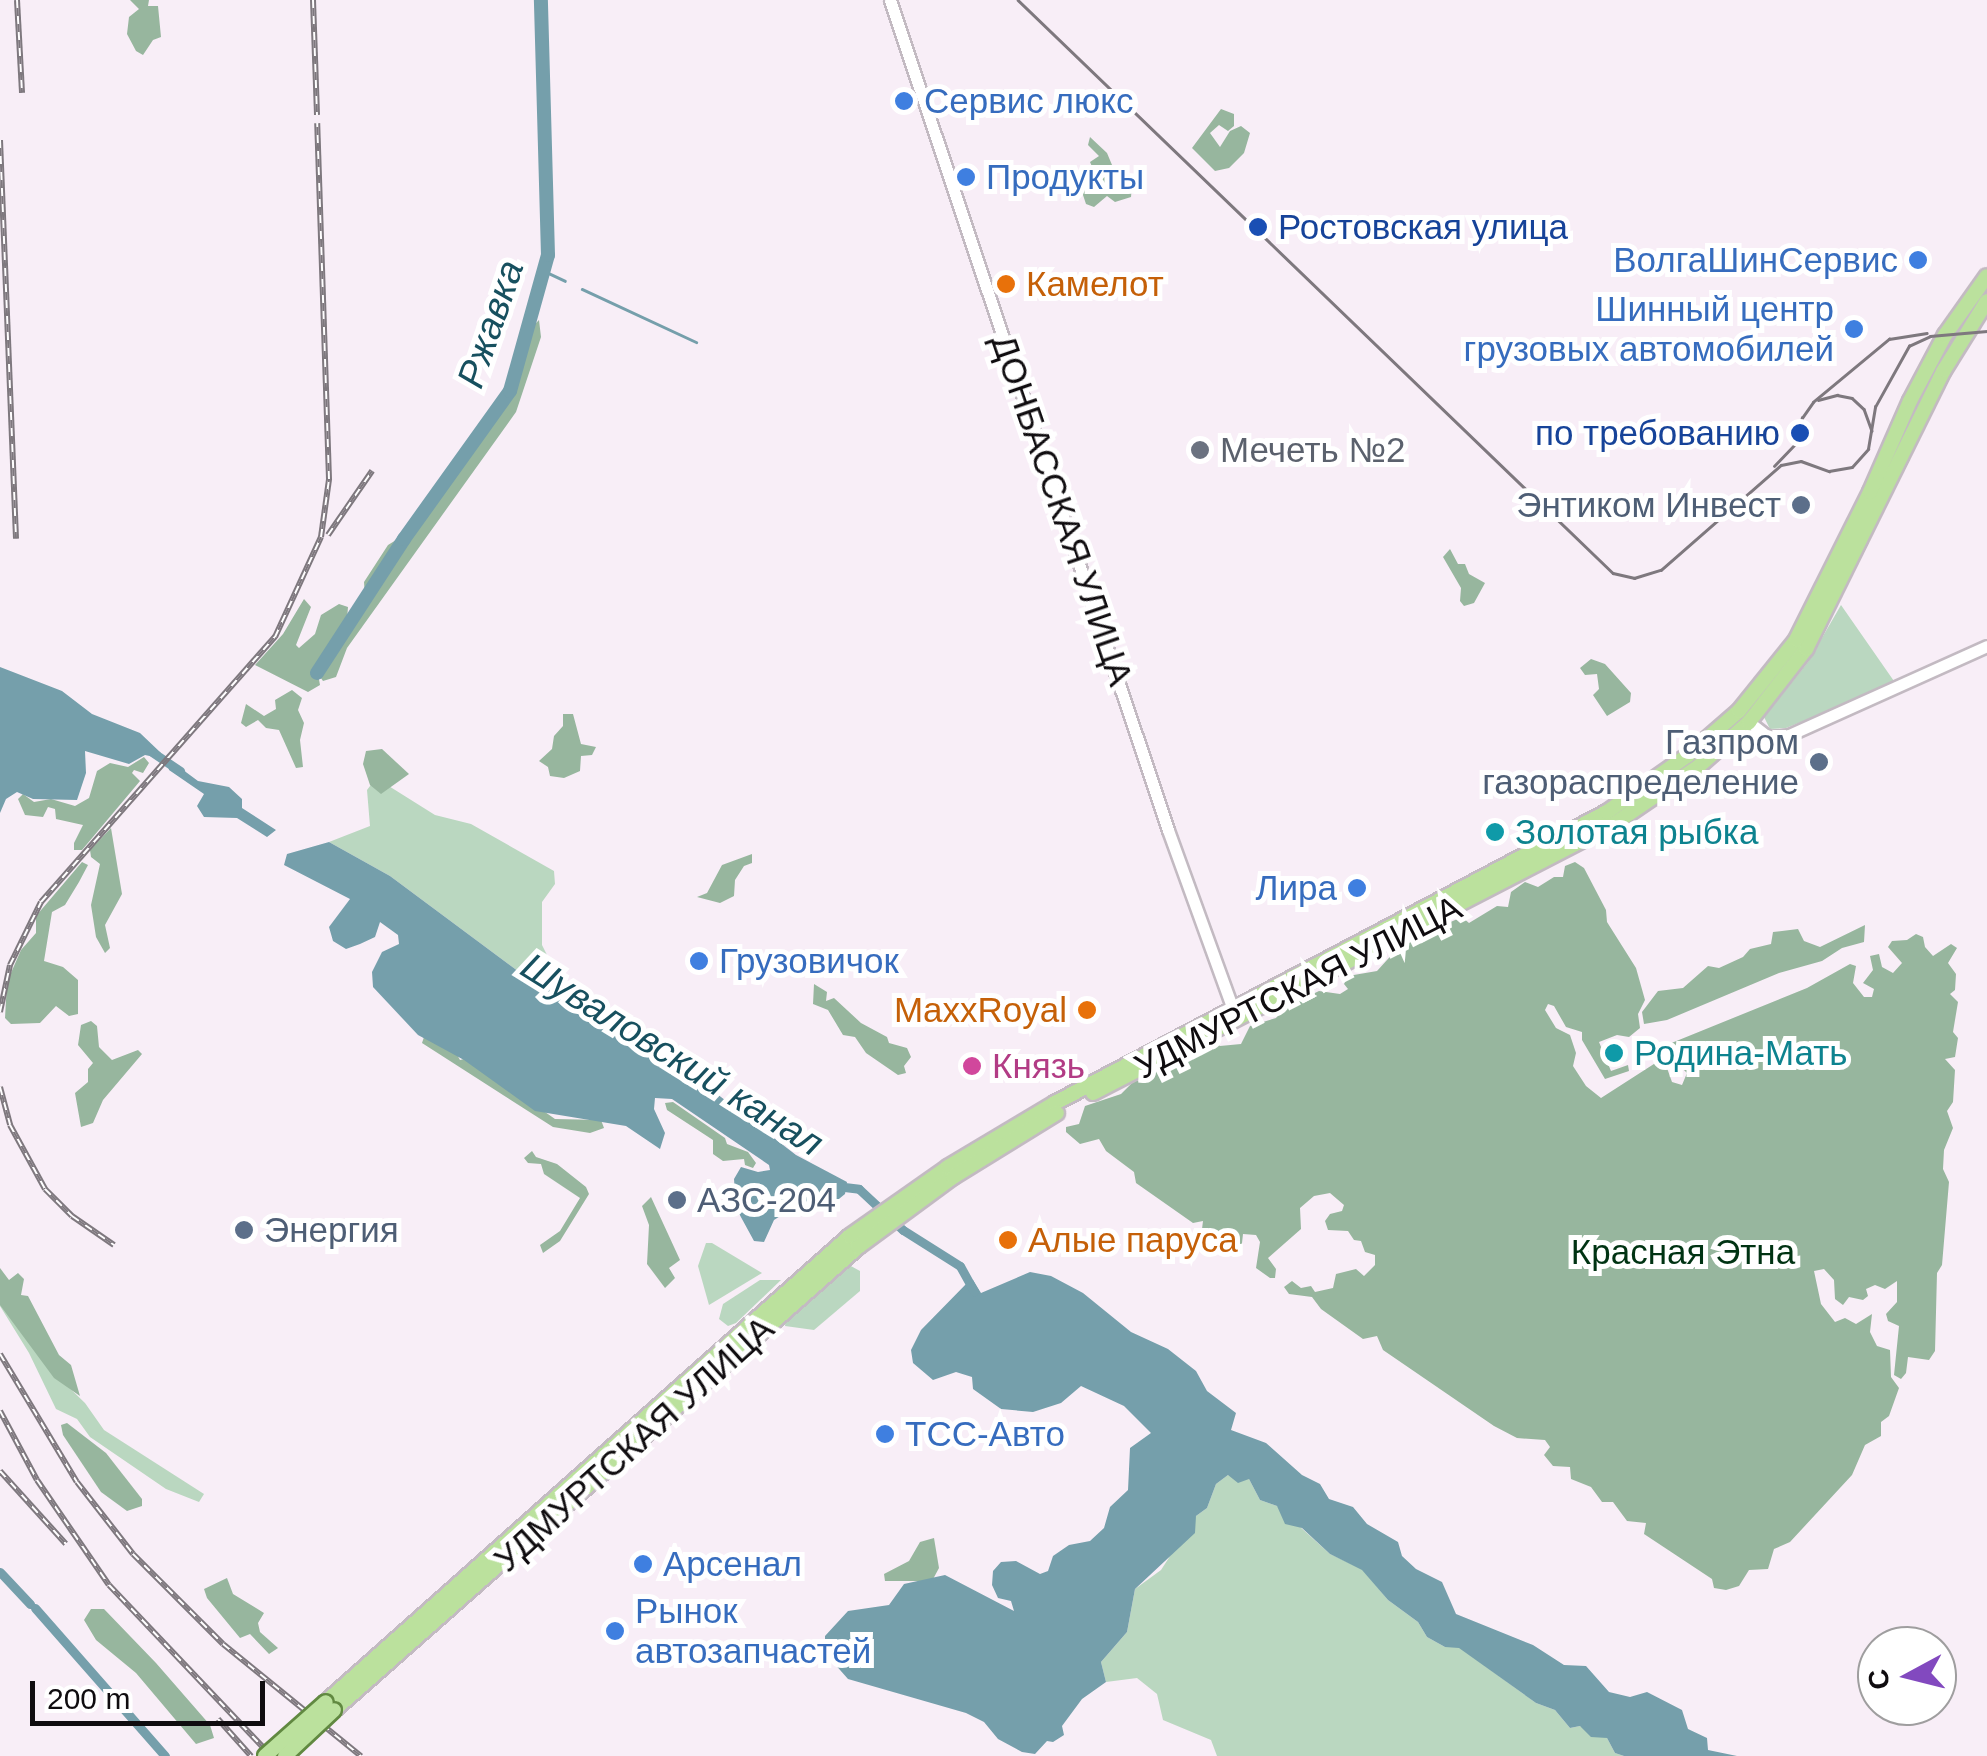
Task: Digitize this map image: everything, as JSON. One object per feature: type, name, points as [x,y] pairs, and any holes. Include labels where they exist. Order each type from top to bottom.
[{"type":"main road","name":"УДМУРТСКАЯ УЛИЦА","points":[[1744,716],[1811,612],[1944,335],[1987,276]]},
{"type":"main road","name":"УДМУРТСКАЯ УЛИЦА","points":[[330,1706],[592,1461],[874,1226],[992,1139],[1234,1014],[1608,812],[1744,716],[1821,623],[1964,334],[1987,302]]},
{"type":"main road","points":[[265,1756],[330,1706]]},
{"type":"main road","points":[[285,1756],[330,1706]]},
{"type":"street","name":"ДОНБАССКАЯ УЛИЦА","points":[[890,0],[1234,1014]]},
{"type":"street","points":[[1744,716],[1776,738],[1987,646]]},
{"type":"green space","points":[[130,0],[149,0],[148,6],[158,6],[161,37],[153,40],[143,55],[136,51],[127,34],[129,17],[139,9]]},
{"type":"green space","points":[[1221,109],[1234,114],[1234,126],[1228,131],[1219,125],[1210,133],[1220,147],[1230,131],[1241,126],[1250,133],[1244,153],[1229,168],[1215,171],[1192,148]]},
{"type":"green space","points":[[1090,137],[1107,153],[1120,184],[1132,186],[1131,197],[1115,202],[1107,196],[1094,207],[1086,204],[1081,189],[1087,182],[1094,187],[1104,172],[1093,169],[1090,162],[1099,156],[1088,145]]},
{"type":"green space","points":[[539,320],[541,337],[516,412],[347,648],[336,677],[323,681],[318,674],[320,685],[308,692],[255,665],[283,634],[304,599],[311,607],[296,645],[299,648],[315,634],[321,615],[339,604],[348,607],[347,619],[316,665],[319,673],[319,664],[365,597],[364,582],[388,545],[409,532],[512,396],[528,331]]},
{"type":"green space","points":[[1450,549],[1458,564],[1465,564],[1469,574],[1485,583],[1474,603],[1464,606],[1460,601],[1461,588],[1443,557]]},
{"type":"green space","points":[[1841,605],[1896,684],[1786,728],[1770,729],[1764,717],[1808,662]]},
{"type":"green space","points":[[1591,659],[1605,664],[1631,693],[1630,702],[1607,716],[1593,695],[1599,689],[1597,674],[1585,675],[1580,668]]},
{"type":"green space","points":[[292,690],[302,698],[298,710],[304,723],[300,740],[303,767],[296,768],[279,730],[266,728],[258,720],[246,727],[241,723],[246,704],[264,716],[276,709],[275,700]]},
{"type":"green space","points":[[563,714],[573,714],[581,744],[596,747],[592,755],[581,756],[580,771],[564,778],[550,776],[548,767],[539,761],[552,749],[554,736],[563,726]]},
{"type":"green space","points":[[382,749],[409,774],[381,794],[370,785],[363,764],[366,751]]},
{"type":"green space","points":[[144,757],[149,763],[143,773],[132,773],[140,781],[82,850],[74,850],[74,843],[83,825],[56,819],[55,809],[48,807],[43,817],[25,815],[18,799],[23,794],[34,802],[51,799],[75,806],[89,798],[97,771],[110,763],[128,767]]},
{"type":"green space","points":[[376,778],[435,815],[471,824],[554,871],[555,884],[542,902],[542,945],[566,993],[534,983],[390,876],[329,842],[370,826],[367,790]]},
{"type":"green space","points":[[111,828],[122,894],[105,925],[110,948],[105,953],[96,937],[91,905],[100,864],[91,857],[90,850]]},
{"type":"green space","points":[[752,854],[752,863],[744,866],[735,880],[734,896],[720,903],[697,897],[707,893],[722,865]]},
{"type":"green space","points":[[82,862],[88,865],[79,882],[65,905],[52,912],[44,961],[63,967],[78,980],[78,1014],[69,1016],[56,1006],[40,1023],[11,1024],[5,1018],[7,982],[21,950],[36,933],[36,916]]},
{"type":"green space","name":"Красная Этна","points":[[1575,862],[1584,868],[1606,910],[1607,922],[1636,968],[1645,1000],[1638,1014],[1640,1028],[1629,1037],[1617,1035],[1599,1042],[1611,1071],[1628,1065],[1629,1071],[1605,1079],[1582,1040],[1582,1032],[1566,1027],[1554,1006],[1548,1004],[1545,1010],[1556,1028],[1570,1035],[1576,1053],[1573,1066],[1586,1086],[1601,1098],[1657,1062],[1667,1068],[1672,1082],[1682,1085],[1687,1073],[1680,1066],[1681,1054],[1667,1049],[1669,1044],[1807,988],[1850,964],[1856,966],[1853,983],[1864,997],[1872,997],[1874,989],[1863,983],[1873,970],[1870,956],[1879,954],[1882,967],[1893,973],[1902,963],[1888,947],[1892,941],[1907,940],[1916,934],[1923,937],[1933,956],[1951,944],[1957,948],[1948,963],[1956,974],[1955,990],[1950,994],[1958,1002],[1953,1032],[1958,1038],[1955,1057],[1945,1059],[1955,1070],[1953,1102],[1947,1111],[1953,1128],[1944,1150],[1943,1169],[1949,1182],[1942,1265],[1937,1273],[1935,1351],[1929,1360],[1908,1357],[1906,1373],[1901,1379],[1894,1375],[1899,1326],[1888,1321],[1886,1314],[1897,1302],[1897,1281],[1885,1289],[1875,1285],[1866,1289],[1868,1296],[1863,1300],[1849,1297],[1843,1305],[1835,1299],[1834,1280],[1824,1269],[1814,1271],[1821,1304],[1835,1322],[1845,1318],[1856,1324],[1872,1314],[1870,1332],[1877,1346],[1890,1350],[1891,1377],[1899,1388],[1889,1416],[1881,1422],[1881,1436],[1865,1445],[1852,1475],[1790,1542],[1774,1549],[1768,1569],[1749,1570],[1739,1586],[1726,1590],[1714,1588],[1712,1579],[1644,1534],[1646,1523],[1627,1521],[1613,1502],[1602,1502],[1591,1487],[1571,1479],[1570,1467],[1553,1466],[1544,1455],[1550,1447],[1545,1440],[1517,1438],[1494,1426],[1383,1350],[1377,1336],[1363,1339],[1321,1309],[1312,1297],[1289,1294],[1284,1287],[1292,1281],[1301,1288],[1311,1286],[1315,1292],[1333,1288],[1336,1274],[1356,1269],[1364,1276],[1375,1265],[1375,1255],[1365,1252],[1361,1241],[1354,1240],[1348,1231],[1328,1230],[1325,1221],[1330,1214],[1342,1211],[1344,1205],[1330,1193],[1314,1196],[1300,1208],[1301,1229],[1268,1258],[1276,1269],[1275,1278],[1270,1278],[1256,1268],[1260,1242],[1256,1235],[1243,1234],[1241,1252],[1233,1252],[1202,1229],[1203,1221],[1193,1223],[1136,1183],[1134,1172],[1106,1151],[1099,1139],[1080,1144],[1066,1132],[1066,1127],[1079,1124],[1085,1106],[1121,1094],[1134,1081],[1147,1080],[1157,1070],[1174,1067],[1213,1041],[1220,1046],[1241,1044],[1250,1026],[1276,1018],[1284,1008],[1319,991],[1340,994],[1348,989],[1344,984],[1348,976],[1377,971],[1397,949],[1429,933],[1446,934],[1446,924],[1462,917],[1469,923],[1497,906],[1508,907],[1511,892],[1525,882],[1538,887],[1554,877],[1563,877],[1565,866]]},
{"type":"green space","points":[[1865,925],[1864,942],[1842,948],[1822,961],[1779,973],[1667,1020],[1644,1024],[1642,1012],[1658,991],[1683,988],[1708,966],[1719,968],[1743,957],[1750,949],[1771,944],[1773,932],[1798,929],[1804,941],[1820,947]]},
{"type":"green space","points":[[814,984],[827,992],[826,1001],[834,998],[861,1023],[887,1037],[889,1043],[907,1048],[911,1057],[904,1066],[906,1073],[898,1075],[866,1053],[855,1037],[843,1035],[828,1010],[813,1004]]},
{"type":"green space","points":[[91,1021],[97,1026],[99,1047],[112,1060],[138,1050],[142,1054],[103,1100],[93,1123],[81,1127],[75,1093],[88,1082],[88,1069],[93,1063],[78,1045],[81,1025]]},
{"type":"green space","points":[[424,1037],[455,1051],[460,1060],[468,1058],[555,1119],[601,1120],[604,1128],[590,1133],[553,1127],[422,1043]]},
{"type":"green space","points":[[673,1102],[725,1138],[727,1144],[748,1152],[756,1163],[753,1168],[745,1165],[744,1159],[723,1161],[713,1154],[713,1140],[667,1110],[665,1103]]},
{"type":"green space","points":[[532,1151],[536,1157],[557,1164],[586,1187],[589,1194],[560,1241],[543,1253],[540,1245],[560,1231],[580,1198],[544,1174],[541,1164],[528,1163],[524,1158]]},
{"type":"green space","points":[[651,1197],[680,1260],[669,1268],[675,1278],[665,1288],[647,1264],[649,1225],[642,1206]]},
{"type":"green space","points":[[706,1243],[762,1273],[709,1305],[698,1266]]},
{"type":"green space","points":[[849,1265],[860,1271],[860,1291],[814,1330],[785,1326],[786,1318]]},
{"type":"green space","points":[[0,1268],[9,1280],[18,1273],[24,1279],[21,1295],[28,1296],[59,1355],[71,1365],[80,1396],[54,1378],[0,1305]]},
{"type":"green space","points":[[760,1280],[781,1280],[736,1323],[728,1326],[719,1319],[723,1304]]},
{"type":"green space","points":[[0,1295],[55,1374],[85,1403],[104,1430],[204,1494],[199,1502],[166,1489],[90,1437],[77,1419],[56,1409],[29,1353],[0,1306]]},
{"type":"green space","points":[[67,1423],[106,1453],[142,1499],[142,1506],[127,1511],[101,1492],[63,1435],[61,1425]]},
{"type":"green space","points":[[1228,1475],[1249,1479],[1260,1500],[1277,1506],[1330,1554],[1362,1569],[1388,1600],[1418,1622],[1427,1637],[1445,1647],[1459,1647],[1536,1703],[1555,1710],[1570,1728],[1580,1726],[1607,1738],[1615,1753],[1624,1756],[1217,1756],[1211,1740],[1163,1720],[1157,1694],[1137,1678],[1106,1682],[1101,1662],[1127,1632],[1135,1589],[1161,1570],[1196,1516],[1207,1508],[1216,1484]]},
{"type":"green space","points":[[934,1538],[939,1568],[932,1581],[885,1581],[884,1574],[909,1561],[920,1542]]},
{"type":"green space","points":[[227,1578],[233,1594],[264,1613],[258,1623],[260,1632],[278,1648],[269,1654],[250,1634],[240,1638],[207,1598],[204,1589]]},
{"type":"green space","points":[[91,1609],[104,1609],[156,1663],[210,1725],[214,1738],[196,1744],[136,1673],[96,1640],[84,1620]]},
{"type":"water","points":[[0,667],[62,691],[92,714],[140,733],[161,753],[159,758],[145,755],[129,764],[85,751],[86,773],[77,800],[33,799],[17,792],[6,799],[0,813]]},
{"type":"water","points":[[175,764],[198,781],[229,787],[242,799],[242,808],[276,830],[267,837],[237,818],[204,817],[197,806],[204,794],[169,770],[168,765]]},
{"type":"water","points":[[329,842],[390,876],[534,983],[566,993],[699,1080],[796,1155],[847,1182],[845,1194],[834,1203],[814,1199],[799,1204],[774,1220],[764,1242],[754,1241],[736,1208],[734,1179],[741,1167],[758,1172],[770,1170],[769,1165],[672,1099],[655,1098],[654,1109],[665,1133],[660,1149],[626,1126],[535,1111],[464,1060],[418,1035],[373,987],[372,972],[382,952],[399,944],[398,935],[380,922],[375,937],[346,949],[333,941],[329,927],[350,899],[284,865],[287,854]]},
{"type":"water","points":[[1030,1272],[1051,1276],[1083,1293],[1131,1332],[1168,1349],[1196,1371],[1207,1391],[1236,1413],[1231,1430],[1266,1443],[1302,1475],[1320,1484],[1329,1499],[1353,1507],[1367,1524],[1398,1542],[1402,1556],[1416,1569],[1442,1582],[1456,1614],[1533,1645],[1564,1665],[1586,1666],[1609,1692],[1630,1697],[1647,1692],[1682,1710],[1688,1729],[1707,1738],[1708,1750],[1737,1756],[1615,1753],[1607,1738],[1591,1737],[1580,1726],[1570,1728],[1555,1710],[1536,1703],[1459,1648],[1445,1647],[1427,1637],[1418,1622],[1388,1600],[1362,1570],[1330,1554],[1302,1528],[1285,1524],[1277,1506],[1260,1500],[1249,1479],[1238,1483],[1228,1475],[1216,1484],[1207,1508],[1196,1516],[1195,1533],[1135,1589],[1127,1632],[1101,1662],[1106,1682],[1082,1699],[1062,1726],[1064,1735],[1047,1741],[1035,1754],[1022,1752],[998,1739],[984,1722],[966,1713],[848,1679],[825,1653],[825,1636],[848,1611],[889,1605],[904,1584],[945,1575],[1014,1611],[1011,1601],[998,1598],[992,1585],[993,1571],[1001,1562],[1016,1561],[1040,1574],[1048,1571],[1053,1556],[1069,1545],[1090,1541],[1104,1528],[1110,1507],[1128,1490],[1130,1448],[1151,1433],[1124,1406],[1081,1386],[1061,1403],[1033,1412],[1001,1409],[973,1389],[972,1377],[956,1372],[933,1380],[913,1363],[911,1350],[921,1330],[968,1282],[973,1280],[981,1293]]},
{"type":"waterway","name":"Ржавка","points":[[317,673],[404,539],[510,391],[548,255],[541,0]]},
{"type":"waterway","points":[[544,271],[565,281]]},
{"type":"waterway","points":[[582,289],[696,342]]},
{"type":"waterway","name":"Шуваловский канал","points":[[152,752],[180,771]]},
{"type":"waterway","name":"Шуваловский канал","points":[[836,1186],[859,1189],[903,1230],[960,1266],[974,1291]]},
{"type":"waterway","points":[[0,1572],[30,1604]]},
{"type":"waterway","points":[[35,1608],[165,1756]]},
{"type":"tram line","points":[[1018,0],[1613,573],[1634,578],[1661,570],[1781,465],[1801,461],[1829,471],[1852,467],[1868,449],[1875,407],[1909,346],[1930,336],[1987,331]]},
{"type":"tram line","points":[[1774,466],[1796,443],[1802,418],[1813,402],[1889,339],[1927,333]]},
{"type":"tram line","points":[[1818,400],[1837,395],[1852,398],[1864,409],[1872,431]]},
{"type":"railway","points":[[17,0],[22,93]]},
{"type":"railway","points":[[313,0],[317,115]]},
{"type":"railway","points":[[0,1012],[10,965],[41,902],[275,637],[321,537],[329,479],[317,123]]},
{"type":"railway","points":[[0,140],[16,539]]},
{"type":"railway","points":[[328,535],[372,471]]},
{"type":"railway","points":[[0,1087],[10,1125],[45,1189],[72,1216],[114,1245]]},
{"type":"railway","points":[[0,1354],[77,1482],[133,1554],[223,1644],[361,1756]]},
{"type":"railway","points":[[0,1411],[37,1480],[109,1585],[271,1756]]},
{"type":"railway","points":[[0,1471],[66,1544]]},
{"type":"railway","points":[[218,1719],[251,1756]]},
{"type":"place","name":"Сервис люкс","points":[[904,101]]},
{"type":"place","name":"Продукты","points":[[966,177]]},
{"type":"place","name":"Ростовская улица","points":[[1258,227]]},
{"type":"place","name":"ВолгаШинСервис","points":[[1918,260]]},
{"type":"place","name":"Камелот","points":[[1006,284]]},
{"type":"place","name":"Шинный центр грузовых автомобилей","points":[[1854,329]]},
{"type":"place","name":"по требованию","points":[[1800,433]]},
{"type":"place","name":"Мечеть №2","points":[[1200,450]]},
{"type":"place","name":"Энтиком Инвест","points":[[1801,505]]},
{"type":"place","name":"Газпром газораспределение","points":[[1819,762]]},
{"type":"place","name":"Золотая рыбка","points":[[1495,832]]},
{"type":"place","name":"Лира","points":[[1357,888]]},
{"type":"place","name":"Грузовичок","points":[[699,961]]},
{"type":"place","name":"MaxxRoyal","points":[[1087,1010]]},
{"type":"place","name":"Родина-Мать","points":[[1614,1053]]},
{"type":"place","name":"Князь","points":[[972,1066]]},
{"type":"place","name":"АЗС-204","points":[[677,1200]]},
{"type":"place","name":"Энергия","points":[[244,1230]]},
{"type":"place","name":"Алые паруса","points":[[1008,1240]]},
{"type":"place","name":"ТСС-Авто","points":[[885,1434]]},
{"type":"place","name":"Арсенал","points":[[643,1564]]},
{"type":"place","name":"Рынок автозапчастей","points":[[615,1631]]}]
